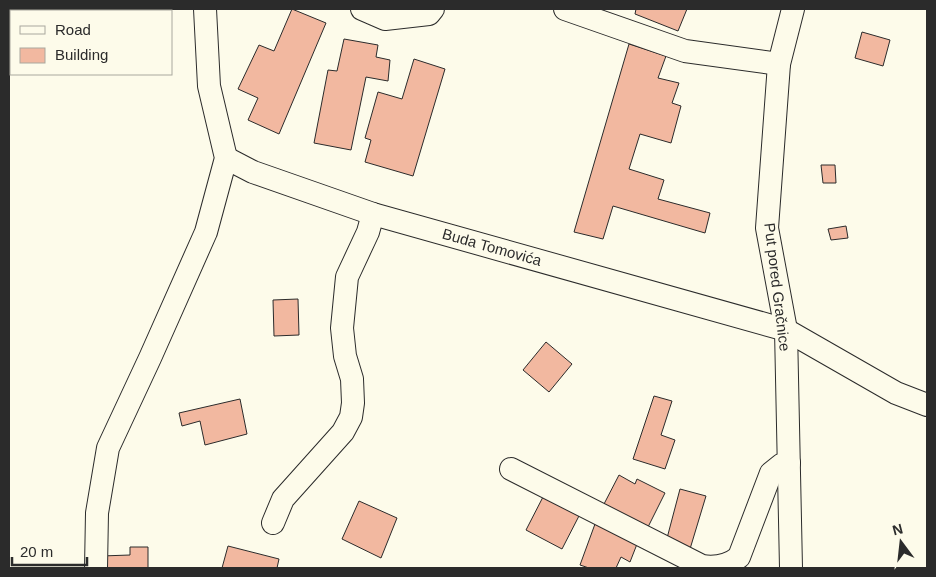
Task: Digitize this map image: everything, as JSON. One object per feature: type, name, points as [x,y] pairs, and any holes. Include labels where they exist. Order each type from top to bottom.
[{"type":"street","points":[[96,568],[97,513],[108,448],[206,232],[226,158],[209,86],[205,9]]},
{"type":"street","points":[[362,9],[385,19],[429,14],[433,9]]},
{"type":"street","points":[[565,9],[685,51],[779,64]]},
{"type":"street","name":"Put pored Gračnice","points":[[791,568],[786,330],[767,228],[779,64],[793,9]]},
{"type":"street","name":"Buda Tomovića","points":[[226,158],[253,172],[373,214],[786,330],[896,393],[927,405]]},
{"type":"street","points":[[273,523],[283,499],[343,432],[351,417],[353,403],[352,379],[345,356],[342,328],[347,277],[368,232],[373,214]]},
{"type":"street","points":[[511,469],[702,566],[718,567],[733,562],[739,557],[771,473],[781,465],[789,463]]},
{"type":"building","points":[[292,9],[326,23],[279,134],[248,120],[258,98],[238,89],[259,45],[274,51]]},
{"type":"building","points":[[636,9],[687,9],[678,31],[635,14]]},
{"type":"building","points":[[862,32],[890,40],[883,66],[855,58]]},
{"type":"building","points":[[344,39],[378,45],[376,57],[390,60],[388,81],[366,77],[351,150],[314,143],[328,70],[337,71]]},
{"type":"building","points":[[629,44],[666,56],[658,78],[679,83],[672,103],[681,106],[671,143],[640,134],[629,169],[664,180],[658,199],[710,213],[705,233],[613,206],[603,239],[574,232]]},
{"type":"building","points":[[414,59],[445,69],[413,176],[365,162],[371,140],[365,138],[378,92],[402,99]]},
{"type":"building","points":[[821,165],[835,165],[836,183],[823,183]]},
{"type":"building","points":[[846,226],[848,238],[831,240],[828,229]]},
{"type":"building","points":[[298,299],[299,335],[274,336],[273,300]]},
{"type":"building","points":[[546,342],[572,364],[549,392],[523,370]]},
{"type":"building","points":[[654,396],[672,401],[661,435],[675,440],[665,469],[633,459]]},
{"type":"building","points":[[240,399],[247,434],[205,445],[200,421],[182,426],[179,413]]},
{"type":"building","points":[[619,475],[635,484],[637,479],[665,493],[648,527],[604,504]]},
{"type":"building","points":[[680,489],[706,496],[690,549],[666,542]]},
{"type":"building","points":[[544,495],[580,514],[562,549],[526,530]]},
{"type":"building","points":[[359,501],[397,518],[381,558],[342,539]]},
{"type":"building","points":[[595,524],[639,539],[630,562],[621,557],[616,568],[589,568],[580,565]]},
{"type":"building","points":[[228,546],[279,559],[277,568],[222,568]]},
{"type":"building","points":[[130,547],[148,547],[148,568],[101,568],[101,556],[130,555]]}]
